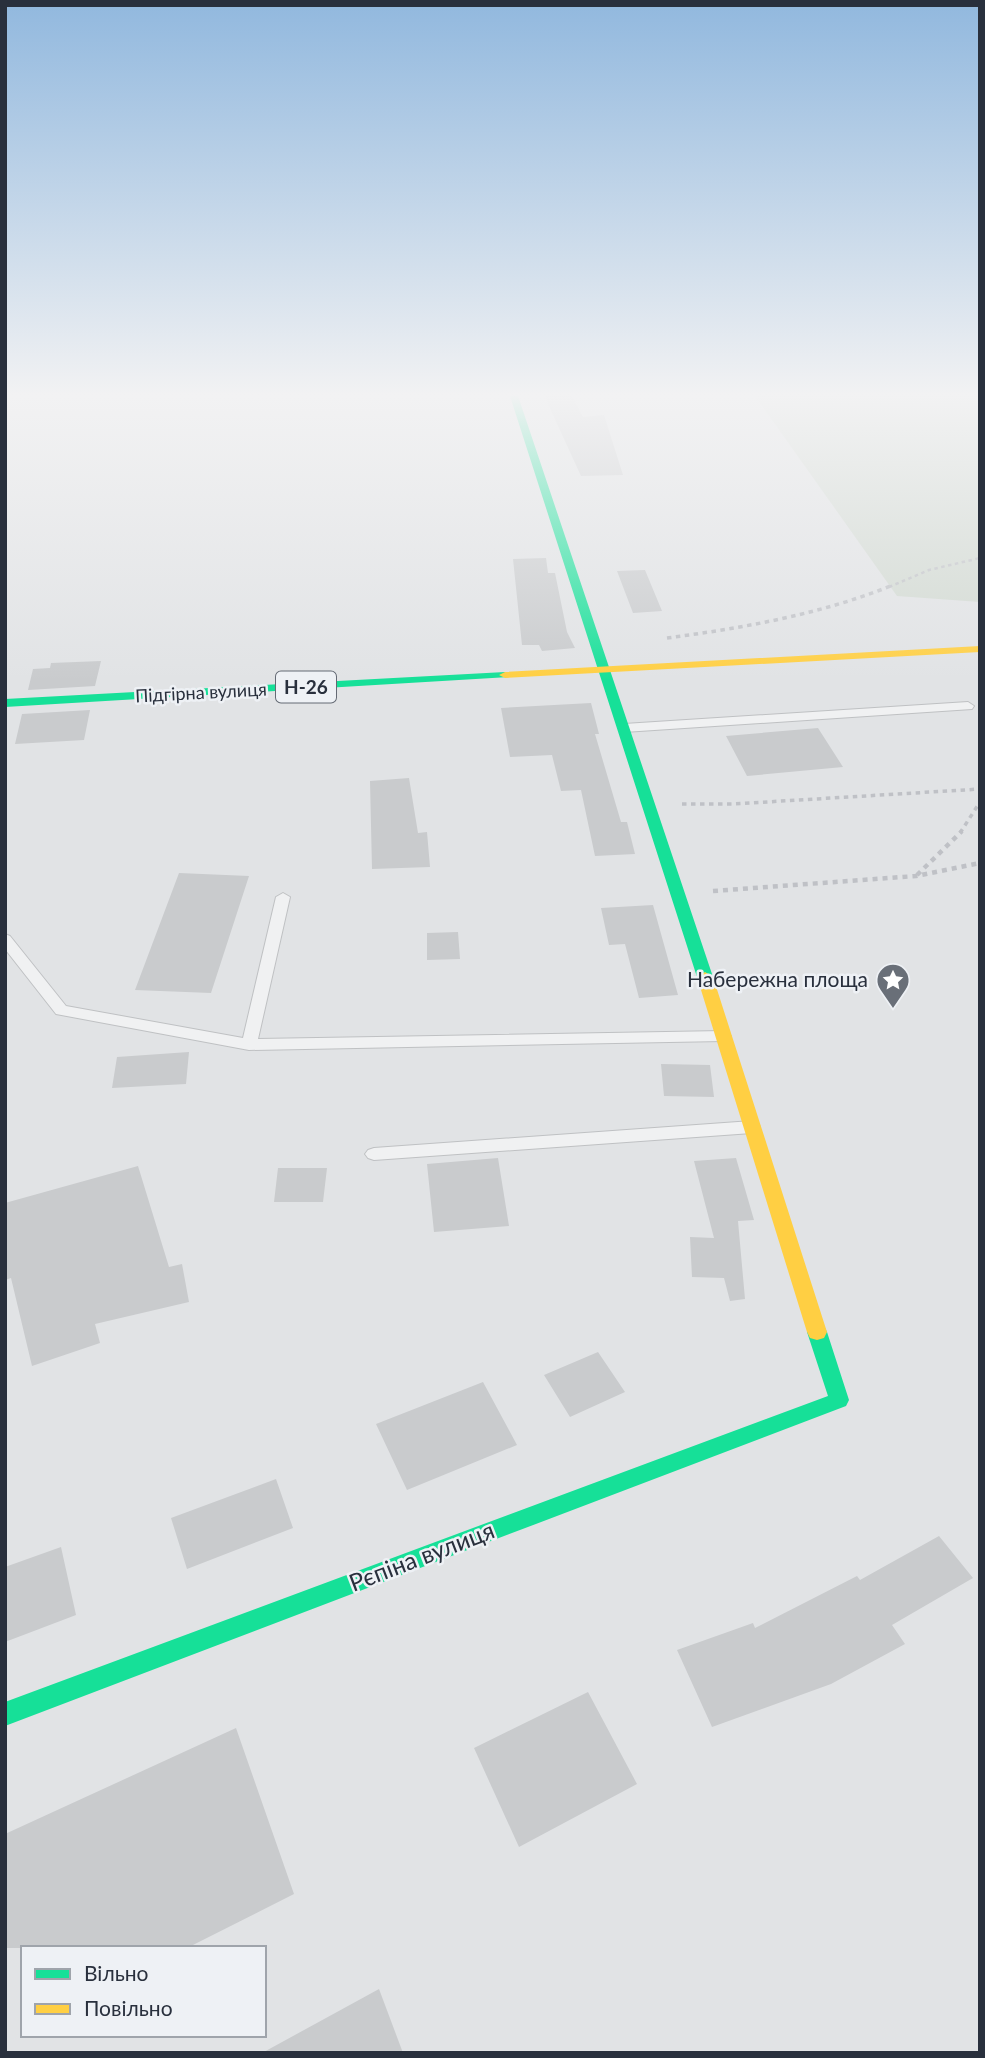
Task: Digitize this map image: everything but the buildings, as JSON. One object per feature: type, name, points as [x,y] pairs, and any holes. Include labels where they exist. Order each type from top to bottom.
[{"type":"street","points":[[545,489],[650,803],[752,1127]]},
{"type":"street","name":"Н-26","points":[[606,671],[980,649]]},
{"type":"street","name":"Підгірна вулиця","points":[[5,704],[606,671]]},
{"type":"street","name":"Рєпіна вулиця","points":[[5,1714],[839,1400],[752,1127]]},
{"type":"lane","points":[[624,728],[968,706]]},
{"type":"lane","points":[[249,1045],[283,897]]},
{"type":"lane","points":[[5,939],[61,1010],[249,1045],[723,1036]]},
{"type":"lane","points":[[374,1154],[752,1127]]},
{"type":"path","points":[[661,638],[711,632],[854,601],[929,570],[980,558]]},
{"type":"path","points":[[650,803],[733,804],[980,789]]},
{"type":"path","points":[[916,876],[968,825],[980,802]]},
{"type":"path","points":[[678,894],[916,876],[980,863]]},
{"type":"shaded area","points":[[821,489],[980,489],[980,602],[897,596]]},
{"type":"traffic: fast","points":[[545,489],[705,977]]},
{"type":"traffic: fast","points":[[5,703],[505,675]]},
{"type":"traffic: fast","points":[[5,1714],[839,1400],[817,1332]]},
{"type":"traffic: slow","points":[[505,675],[980,649]]},
{"type":"traffic: slow","points":[[705,977],[817,1332]]},
{"type":"place","name":"Набережна площа","points":[[893,1010]]}]
